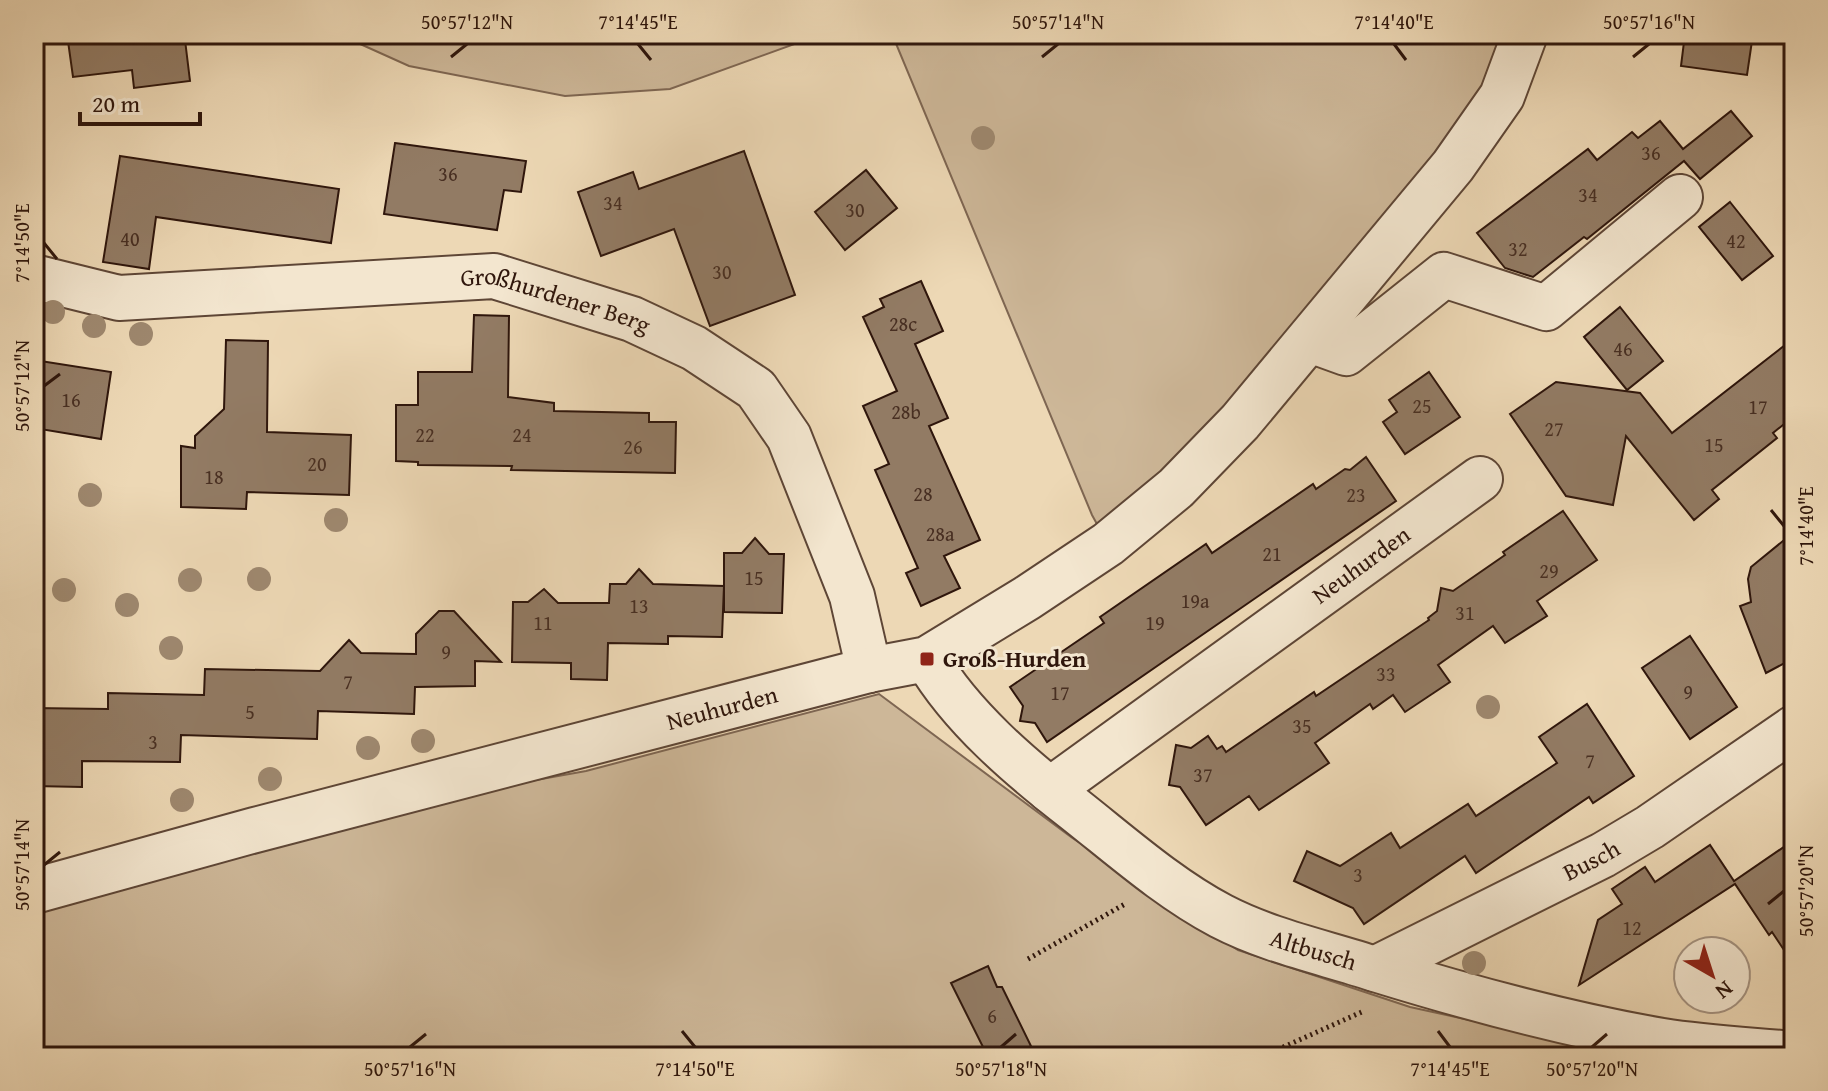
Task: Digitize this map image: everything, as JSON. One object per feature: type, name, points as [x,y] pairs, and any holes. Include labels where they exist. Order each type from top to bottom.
[{"type":"street","name":"Neuhurden","points":[[34,891],[255,830],[869,670],[927,659],[1027,598],[1120,535],[1176,488],[1240,422],[1453,166],[1502,96],[1525,34]]},
{"type":"street","points":[[1310,340],[1346,353],[1444,275],[1546,308],[1680,197]]},
{"type":"street","name":"Großhurdener Berg","points":[[34,277],[119,298],[494,276],[632,319],[657,330],[694,348],[756,389],[789,437],[852,596],[869,670]]},
{"type":"street","name":"Neuhurden","points":[[1050,790],[1480,479]]},
{"type":"street","name":"Altbusch","points":[[927,659],[941,684],[961,708],[1050,790],[1165,880],[1221,916],[1286,943],[1535,1015],[1664,1041],[1794,1054]]},
{"type":"street","name":"Busch","points":[[1375,969],[1603,855],[1650,827],[1794,728]]},
{"type":"path","points":[[1028,959],[1165,880]]},
{"type":"path","points":[[1261,1057],[1418,983]]},
{"type":"shaded area","points":[[338,34],[822,34],[670,89],[565,96],[409,66]]},
{"type":"shaded area","points":[[892,34],[1525,34],[1502,96],[1108,544],[1092,515]]},
{"type":"shaded area","points":[[879,694],[1071,837],[1238,950],[1410,1007],[1650,1057],[34,1057],[34,891],[255,830],[586,771]]},
{"type":"building","points":[[67,34],[148,34],[149,44],[185,40],[190,81],[134,88],[132,70],[73,77]]},
{"type":"building","points":[[1685,34],[1753,34],[1747,75],[1681,66]]},
{"type":"building","points":[[1731,111],[1752,136],[1700,179],[1684,161],[1587,239],[1584,237],[1533,277],[1505,268],[1477,233],[1588,149],[1597,160],[1632,132],[1638,138],[1660,121],[1683,149]]},
{"type":"building","points":[[395,143],[526,161],[521,192],[504,190],[497,230],[384,214]]},
{"type":"building","points":[[744,151],[795,295],[710,326],[674,229],[601,256],[578,192],[633,172],[639,189]]},
{"type":"building","points":[[120,156],[339,189],[331,243],[156,217],[149,269],[103,262]]},
{"type":"building","points":[[866,170],[897,208],[845,250],[815,212]]},
{"type":"building","points":[[1730,202],[1773,256],[1742,280],[1699,227]]},
{"type":"building","points":[[921,281],[943,331],[915,344],[948,418],[929,426],[980,540],[944,556],[960,588],[921,606],[906,573],[918,568],[875,470],[889,464],[863,406],[897,391],[863,317],[884,307],[880,299]]},
{"type":"building","points":[[1620,307],[1663,361],[1627,390],[1584,337]]},
{"type":"building","points":[[474,315],[509,316],[508,397],[554,403],[554,411],[649,413],[649,422],[676,422],[675,473],[511,470],[512,466],[418,465],[418,462],[396,461],[396,405],[418,405],[418,372],[472,372]]},
{"type":"building","points":[[1794,338],[1794,416],[1773,433],[1777,438],[1712,490],[1719,499],[1694,520],[1626,436],[1613,505],[1566,496],[1510,414],[1556,382],[1640,393],[1672,433]]},
{"type":"building","points":[[226,340],[268,341],[267,432],[351,435],[349,495],[247,492],[246,509],[181,507],[181,446],[195,448],[195,436],[224,409]]},
{"type":"building","points":[[34,360],[111,372],[101,439],[34,428]]},
{"type":"building","points":[[1429,372],[1460,417],[1405,454],[1383,422],[1397,412],[1389,400]]},
{"type":"building","points":[[1366,457],[1396,501],[1047,742],[1035,723],[1020,721],[1023,706],[1010,687],[1104,623],[1100,617],[1206,544],[1212,553],[1313,484],[1316,489]]},
{"type":"building","points":[[1563,511],[1597,560],[1537,601],[1547,616],[1505,643],[1493,626],[1438,665],[1450,682],[1405,712],[1393,695],[1373,709],[1370,704],[1315,743],[1329,763],[1259,810],[1249,796],[1206,825],[1180,787],[1169,785],[1176,745],[1191,748],[1208,736],[1217,749],[1222,746],[1226,752],[1429,620],[1437,611],[1441,588],[1453,591]]},
{"type":"building","points":[[1794,532],[1794,658],[1766,673],[1740,606],[1751,602],[1748,579],[1751,567]]},
{"type":"building","points":[[755,538],[769,554],[784,554],[782,613],[724,612],[724,553],[742,553]]},
{"type":"building","points":[[639,569],[653,584],[724,586],[722,637],[668,636],[668,644],[608,643],[607,680],[571,679],[571,663],[512,662],[513,602],[528,602],[544,589],[558,603],[609,603],[610,584],[626,584]]},
{"type":"building","points":[[439,611],[454,611],[501,662],[475,661],[475,686],[415,687],[414,714],[318,711],[317,739],[181,735],[180,762],[82,761],[82,787],[34,786],[34,708],[108,709],[108,693],[204,695],[205,669],[320,671],[349,640],[361,653],[416,654],[416,634]]},
{"type":"building","points":[[1690,636],[1737,707],[1690,739],[1642,668]]},
{"type":"building","points":[[1587,704],[1634,776],[1593,803],[1589,797],[1476,873],[1465,856],[1364,924],[1353,908],[1294,881],[1307,851],[1340,866],[1391,833],[1400,848],[1468,804],[1476,816],[1557,763],[1539,737]]},
{"type":"building","points":[[1794,840],[1794,965],[1772,932],[1769,935],[1735,884],[1579,985],[1598,920],[1622,904],[1612,889],[1645,867],[1655,882],[1710,845],[1734,881]]},
{"type":"building","points":[[988,966],[1031,1046],[1011,1057],[988,1057],[951,983]]},
{"type":"place","name":"Groß-Hurden","points":[[927,659]]}]
